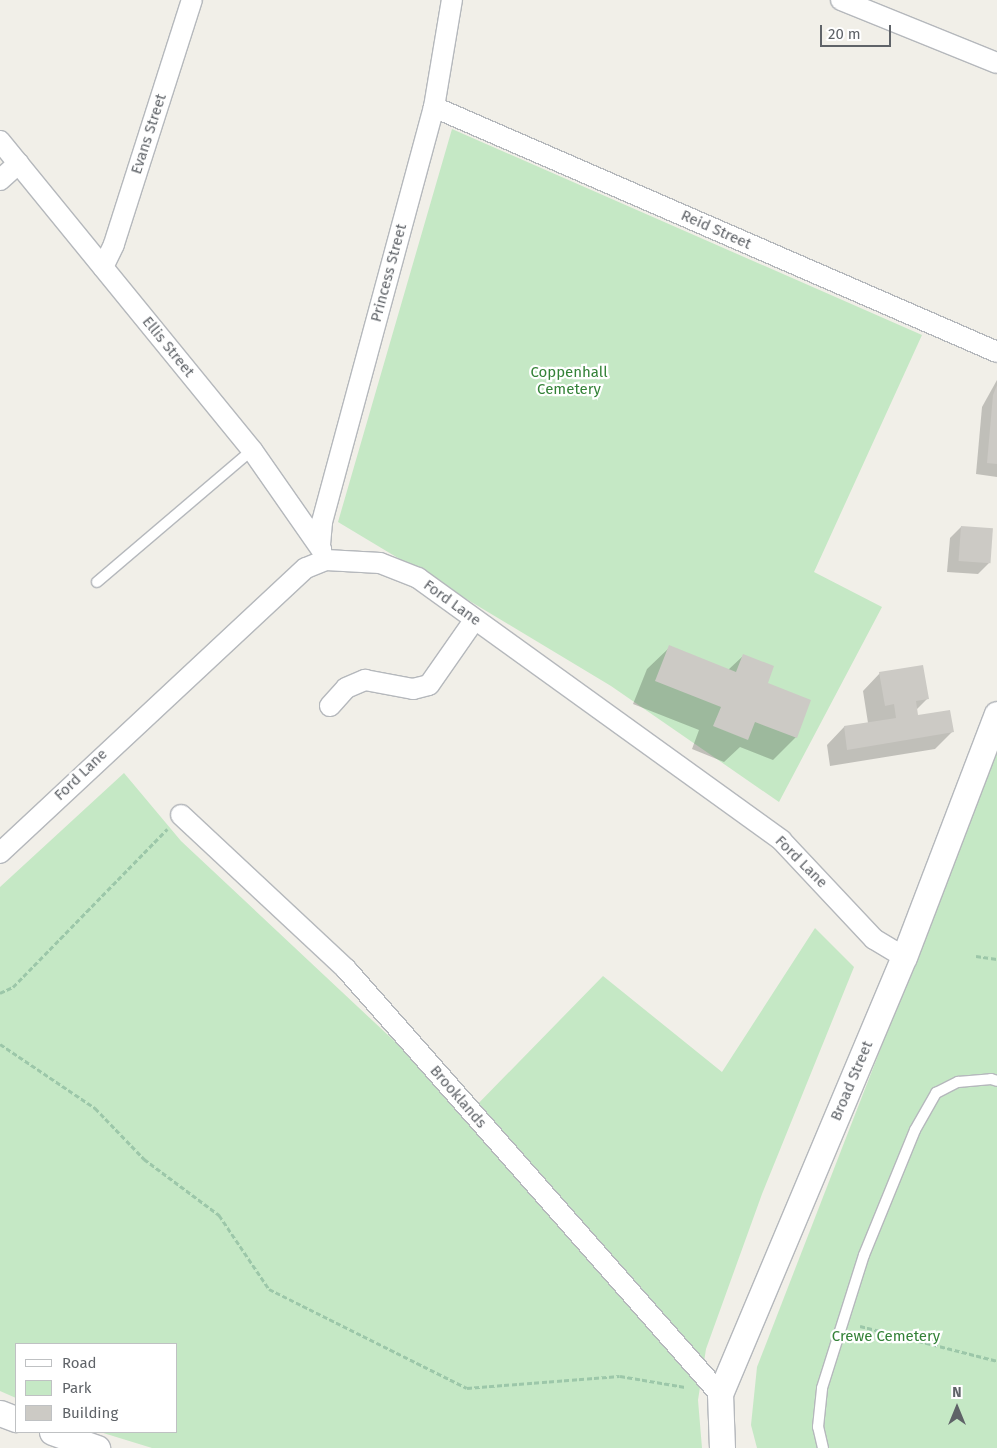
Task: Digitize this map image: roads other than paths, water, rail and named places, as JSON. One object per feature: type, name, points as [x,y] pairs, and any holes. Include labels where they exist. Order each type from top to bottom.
[{"type":"street","name":"Evans Street","points":[[103,267],[114,244],[192,0]]},
{"type":"street","name":"Princess Street","points":[[323,553],[322,522],[434,108],[452,0]]},
{"type":"street","points":[[841,0],[997,63]]},
{"type":"street","name":"Reid Street","points":[[434,108],[997,352]]},
{"type":"street","name":"Ellis Street","points":[[0,141],[252,450],[323,553]]},
{"type":"street","points":[[0,180],[19,163]]},
{"type":"street","name":"Ford Lane","points":[[0,853],[323,553],[380,563],[418,578],[781,840],[874,939],[904,957]]},
{"type":"street","points":[[330,706],[346,688],[365,680],[413,689],[429,685],[475,619]]},
{"type":"street","name":"Broad Street","points":[[722,1448],[720,1394],[904,957],[997,714]]},
{"type":"street","name":"Brooklands","points":[[182,815],[346,969],[720,1394]]},
{"type":"street","points":[[0,1413],[15,1419]]},
{"type":"street","points":[[55,1433],[97,1448]]},
{"type":"lane","points":[[97,582],[252,450]]},
{"type":"lane","points":[[823,1448],[818,1427],[822,1388],[864,1255],[915,1130],[936,1093],[958,1082],[992,1079],[997,1081]]},
{"type":"park label","name":"Coppenhall Cemetery","points":[[569,380]]},
{"type":"park label","name":"Crewe Cemetery","points":[[886,1337]]}]
